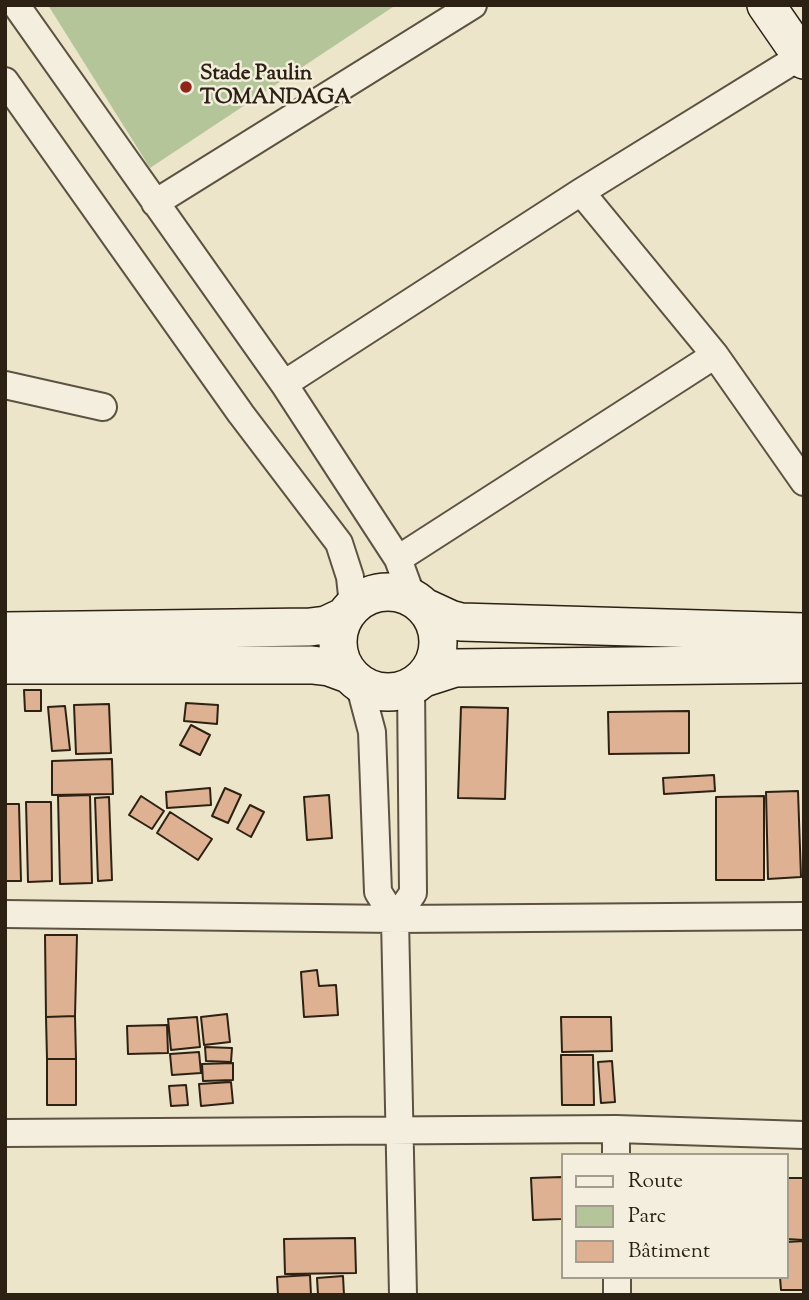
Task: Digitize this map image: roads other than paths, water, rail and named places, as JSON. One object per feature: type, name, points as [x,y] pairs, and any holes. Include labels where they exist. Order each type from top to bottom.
[{"type":"street","points":[[16,5],[284,384],[398,559],[418,602],[433,619],[438,634],[438,650],[433,665],[418,682],[413,893],[394,919]]},
{"type":"street","points":[[155,203],[473,5]]},
{"type":"street","points":[[284,384],[581,191],[802,58],[766,5]]},
{"type":"street","points":[[5,81],[241,414],[339,543],[350,577],[348,611],[338,632],[338,654],[354,679],[372,732],[378,892],[394,919],[403,1295]]},
{"type":"street","points":[[581,191],[715,355],[804,482]]},
{"type":"street","points":[[398,559],[715,355]]},
{"type":"street","points":[[5,385],[103,407]]},
{"type":"street","points":[[5,631],[310,627],[326,625],[366,596],[397,592],[461,622],[804,632]]},
{"type":"street","points":[[5,665],[312,665],[329,667],[371,690],[385,692],[398,691],[455,668],[804,663]]},
{"type":"street","points":[[5,914],[394,919],[804,916]]},
{"type":"street","points":[[5,1133],[397,1129],[616,1142],[804,1136]]},
{"type":"place","name":"Stade Paulin TOMANDAGA","points":[[186,87]]}]
